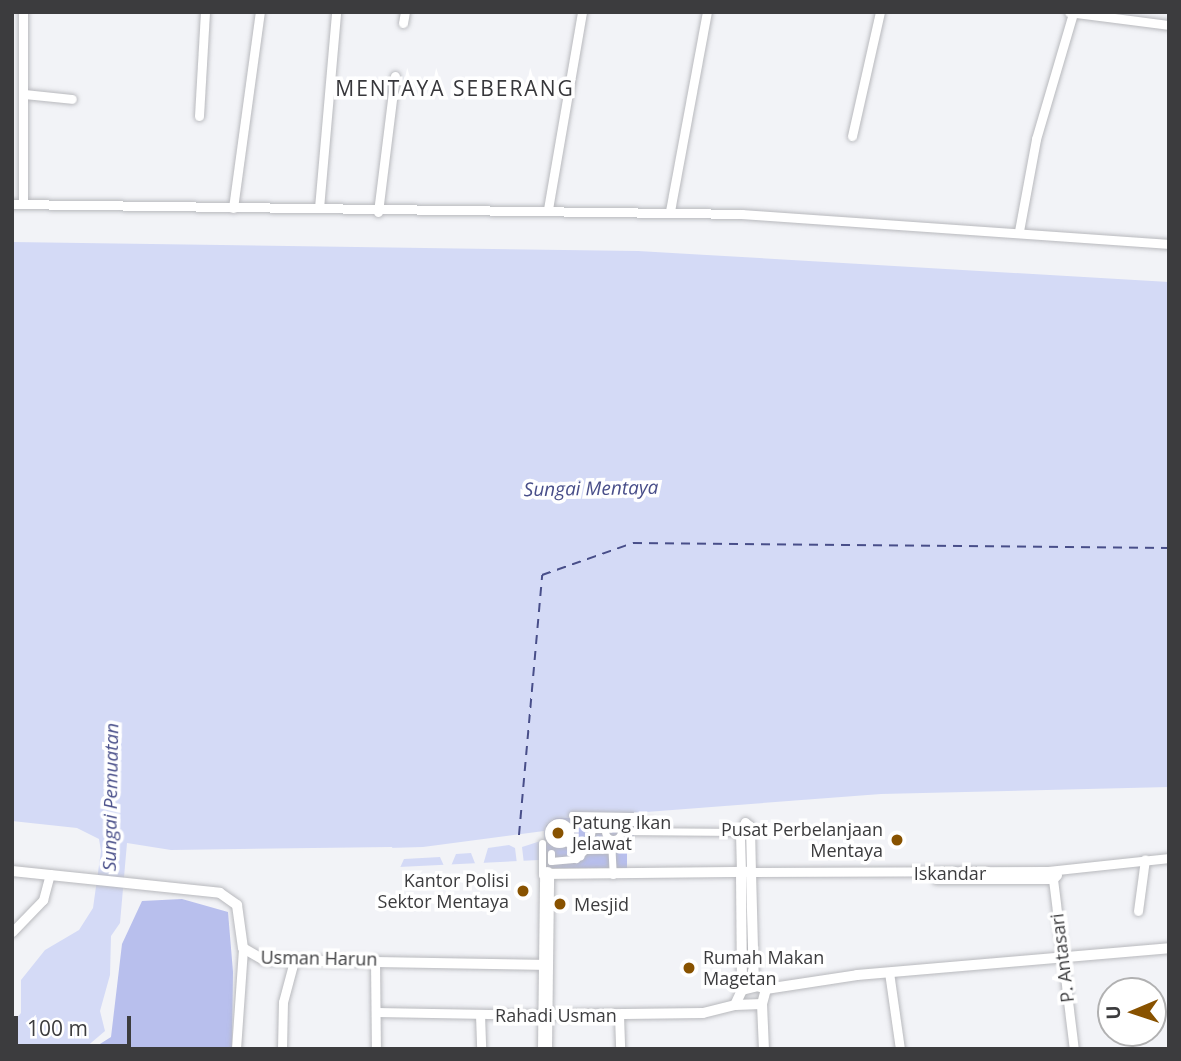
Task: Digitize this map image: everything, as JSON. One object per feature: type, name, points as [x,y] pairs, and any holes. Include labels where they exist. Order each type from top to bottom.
[{"type":"highway","points":[[545,874],[545,1049]]},
{"type":"street","points":[[23,12],[24,94],[17,204],[319,208],[378,212],[548,209],[670,211],[1018,231],[1169,244]]},
{"type":"street","points":[[199,116],[205,12]]},
{"type":"street","points":[[233,208],[260,12]]},
{"type":"street","points":[[319,208],[336,12]]},
{"type":"street","points":[[403,23],[405,12]]},
{"type":"street","points":[[548,209],[582,12]]},
{"type":"street","points":[[670,211],[707,12]]},
{"type":"street","points":[[852,136],[880,12]]},
{"type":"street","points":[[1068,12],[1169,25]]},
{"type":"street","points":[[1018,231],[1041,121],[1073,13]]},
{"type":"street","points":[[378,212],[395,76]]},
{"type":"street","points":[[24,94],[72,99]]},
{"type":"street","points":[[572,815],[632,816],[632,822],[651,822],[651,831]]},
{"type":"street","points":[[551,853],[551,861],[580,856],[587,849],[592,829],[605,829],[614,822],[622,831]]},
{"type":"street","points":[[605,829],[611,839],[613,875]]},
{"type":"street","points":[[611,839],[622,831],[740,832],[754,986]]},
{"type":"street","points":[[566,841],[580,856]]},
{"type":"street","points":[[542,843],[545,874]]},
{"type":"street","points":[[587,849],[612,849]]},
{"type":"street","name":"Iskandar","points":[[743,875],[1061,870],[1169,858]]},
{"type":"street","points":[[1138,911],[1145,859]]},
{"type":"street","points":[[1053,879],[1061,870]]},
{"type":"street","name":"Usman Harun","points":[[12,871],[199,890],[231,899],[239,914],[243,948],[264,960],[545,965]]},
{"type":"street","points":[[12,932],[43,900],[50,874]]},
{"type":"street","name":"Iskandar","points":[[545,874],[1053,879]]},
{"type":"street","points":[[735,1004],[742,990],[743,875]]},
{"type":"street","name":"P. Antasari","points":[[1053,879],[1074,1049]]},
{"type":"street","points":[[236,1049],[243,948]]},
{"type":"street","points":[[742,990],[754,986],[766,989],[889,972],[1169,948]]},
{"type":"street","points":[[375,960],[376,1049]]},
{"type":"street","points":[[282,1049],[283,1002],[294,961]]},
{"type":"street","points":[[889,972],[900,1049]]},
{"type":"street","points":[[764,1049],[762,1003],[766,989]]},
{"type":"street","name":"Rahadi Usman","points":[[376,1012],[619,1015],[703,1013],[735,1004],[762,1003]]},
{"type":"street","points":[[480,1014],[481,1049]]},
{"type":"street","points":[[619,1015],[620,1049]]},
{"type":"shaded area","points":[[569,813],[633,813],[634,836],[627,837],[627,868],[545,868],[546,825],[555,818],[569,818]]},
{"type":"shaded area","points":[[182,899],[228,912],[233,972],[232,1049],[92,1049],[111,1037],[122,944],[142,901]]},
{"type":"water","points":[[12,242],[638,251],[1169,282],[1169,787],[881,794],[633,813],[569,814],[569,818],[555,818],[546,825],[545,841],[539,842],[539,860],[399,867],[392,847],[171,850],[127,843],[120,923],[111,936],[110,975],[100,1011],[105,1031],[85,1048],[12,1049],[15,1020],[21,1013],[21,980],[45,950],[79,930],[93,908],[101,851],[99,839],[77,828],[12,821]]},
{"type":"pier","points":[[544,831],[544,840],[522,847],[524,864],[517,864],[515,848],[509,845],[488,848],[483,865],[476,866],[471,853],[456,854],[451,866],[444,866],[440,857],[404,859],[399,870],[390,851],[171,854],[423,847]]},
{"type":"ferry route","points":[[519,835],[542,575],[633,543],[1169,548]]},
{"type":"place","name":"Patung Ikan Jelawat","points":[[558,833]]},
{"type":"place","name":"Pusat Perbelanjaan Mentaya","points":[[897,840]]},
{"type":"place","name":"Kantor Polisi Sektor Mentaya","points":[[523,891]]},
{"type":"place","name":"Mesjid","points":[[560,904]]},
{"type":"place","name":"Rumah Makan Magetan","points":[[689,968]]},
{"type":"district","name":"MENTAYA SEBERANG","points":[[455,88]]},
{"type":"water label","name":"Sungai Mentaya","points":[[591,489]]},
{"type":"water label","name":"Sungai Pemuatan","points":[[111,797]]}]
